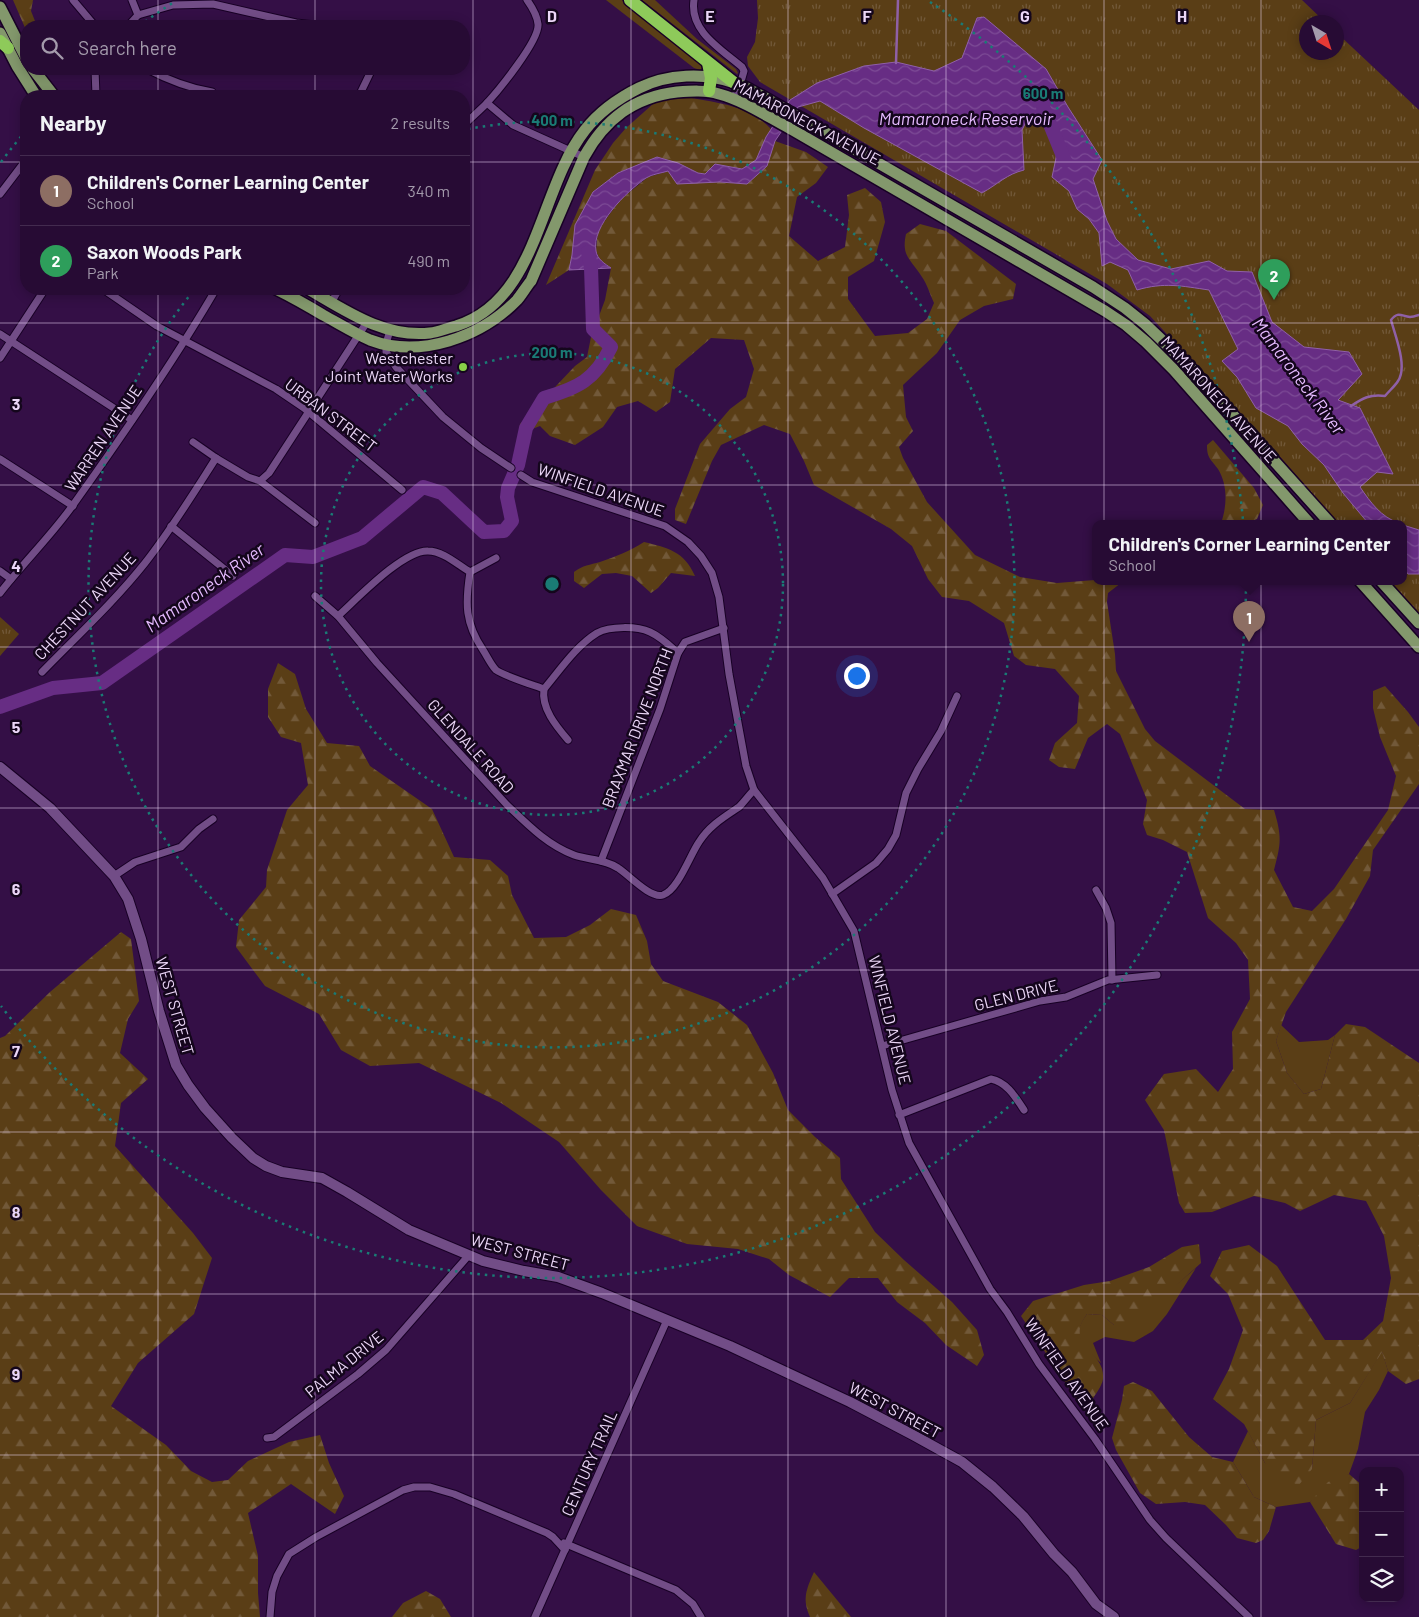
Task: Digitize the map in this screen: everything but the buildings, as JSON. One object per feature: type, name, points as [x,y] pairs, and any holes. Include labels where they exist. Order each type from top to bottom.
[{"type":"highway","points":[[630,0],[737,84]]},
{"type":"highway","points":[[708,63],[711,78],[709,91]]},
{"type":"main road","points":[[0,7],[20,46]]},
{"type":"main road","points":[[0,33],[4,45],[20,70]]},
{"type":"main road","points":[[23,75],[32,90]]},
{"type":"main road","points":[[38,75],[50,90]]},
{"type":"main road","name":"MAMARONECK AVENUE","points":[[318,295],[367,322],[402,333],[432,333],[465,323],[480,316],[494,305],[515,281],[572,151],[585,130],[597,117],[612,104],[650,83],[677,77],[700,76],[711,78],[737,84],[783,108],[1125,308],[1165,341],[1195,372],[1327,520]]},
{"type":"main road","name":"MAMARONECK AVENUE","points":[[287,295],[359,335],[386,344],[423,346],[444,342],[487,324],[518,299],[531,281],[584,157],[594,139],[621,112],[636,104],[661,94],[709,91],[733,99],[791,129],[1073,292],[1126,325],[1174,370],[1306,520]]},
{"type":"main road","points":[[1364,585],[1419,648]]},
{"type":"main road","points":[[1385,585],[1419,624]]},
{"type":"street","points":[[73,0],[90,20]]},
{"type":"street","points":[[132,0],[138,15]]},
{"type":"street","points":[[470,119],[487,103],[524,57],[536,36],[538,26],[534,10],[527,0]]},
{"type":"street","points":[[694,0],[692,10],[698,25],[714,44],[742,67],[744,71],[737,84],[733,99]]},
{"type":"street","points":[[133,20],[138,15],[172,5],[213,4],[283,20]]},
{"type":"street","points":[[95,75],[96,90]]},
{"type":"street","points":[[158,75],[170,81],[201,90]]},
{"type":"street","points":[[362,90],[369,75]]},
{"type":"street","points":[[487,103],[513,125],[584,157]]},
{"type":"street","points":[[0,194],[20,168]]},
{"type":"street","points":[[1073,292],[1080,280]]},
{"type":"street","points":[[0,358],[41,295]]},
{"type":"street","name":"URBAN STREET","points":[[112,295],[184,341],[276,389],[309,412],[402,490]]},
{"type":"street","name":"WARREN AVENUE","points":[[0,593],[72,506],[132,420],[212,295]]},
{"type":"street","points":[[332,303],[336,295]]},
{"type":"street","points":[[260,481],[269,472],[367,322]]},
{"type":"street","points":[[390,330],[386,352],[396,367],[444,416],[481,448],[511,468]]},
{"type":"street","points":[[0,334],[132,420]]},
{"type":"street","points":[[192,442],[248,477],[260,481],[315,523]]},
{"type":"street","points":[[0,458],[72,506]]},
{"type":"street","name":"CHESTNUT AVENUE","points":[[42,672],[123,588],[145,562],[216,458]]},
{"type":"street","name":"WINFIELD AVENUE","points":[[521,475],[532,482],[665,526],[688,542],[701,556],[712,573],[719,597],[738,726],[746,766],[754,790],[823,878],[854,931],[899,1115],[909,1143],[990,1289],[1007,1312],[1039,1364],[1096,1438],[1150,1520],[1166,1538],[1249,1617]]},
{"type":"street","points":[[171,526],[233,576]]},
{"type":"street","points":[[338,616],[393,567],[405,558],[418,552],[429,551],[439,554],[470,572]]},
{"type":"street","points":[[470,572],[496,558]]},
{"type":"street","points":[[0,571],[11,579]]},
{"type":"street","points":[[470,572],[466,601],[467,614],[474,637],[497,670],[520,681],[544,688]]},
{"type":"street","name":"GLENDALE ROAD","points":[[315,596],[338,616],[377,663],[507,805],[545,840],[575,856],[600,861],[618,868],[653,894],[663,894],[671,889],[699,840],[720,820],[740,806],[754,790]]},
{"type":"street","points":[[568,740],[548,713],[542,696],[544,688],[581,646],[598,633],[615,627],[648,631],[661,638],[678,653]]},
{"type":"street","name":"BRAXMAR DRIVE NORTH","points":[[600,861],[660,709],[678,653],[685,642],[724,628]]},
{"type":"street","points":[[832,894],[876,862],[888,849],[896,835],[906,794],[918,769],[942,731],[957,696]]},
{"type":"street","name":"WEST STREET","points":[[0,767],[50,808],[114,876],[128,899],[176,1065],[204,1108],[253,1158],[266,1166],[282,1172],[322,1178],[410,1230],[483,1261],[558,1277],[602,1293],[730,1346],[850,1402],[962,1462],[993,1487],[1023,1516],[1054,1554],[1072,1572],[1096,1604],[1114,1617]]},
{"type":"street","points":[[114,876],[135,862],[181,847],[199,828],[213,818]]},
{"type":"street","points":[[1096,890],[1106,908],[1111,923],[1112,980]]},
{"type":"street","name":"GLEN DRIVE","points":[[882,1046],[1040,1001],[1066,996],[1112,980],[1157,976]]},
{"type":"street","points":[[899,1115],[991,1080],[996,1080],[1005,1086],[1024,1110]]},
{"type":"street","name":"PALMA DRIVE","points":[[268,1438],[274,1437],[358,1374],[386,1350],[469,1255]]},
{"type":"street","name":"CENTURY TRAIL","points":[[535,1617],[667,1320]]},
{"type":"street","points":[[270,1617],[272,1592],[276,1576],[289,1554],[377,1503],[402,1490],[414,1487],[430,1487],[454,1494],[553,1537],[567,1547],[676,1590],[693,1604],[702,1617]]},
{"type":"green space","points":[[13,0],[33,0],[31,11],[35,20],[22,20]]},
{"type":"green space","points":[[606,0],[622,0],[703,68],[700,70],[694,68]]},
{"type":"green space","points":[[642,0],[655,0],[697,39],[736,69],[738,73],[737,74]]},
{"type":"green space","points":[[757,0],[1302,0],[1318,15],[1299,15],[1299,60],[1344,60],[1344,40],[1419,110],[1419,614],[1393,585],[1407,585],[1407,520],[1335,520],[1269,444],[1150,316],[1107,284],[760,82],[748,66],[747,57],[755,42],[758,18]]},
{"type":"green space","points":[[676,95],[727,105],[762,120],[771,129],[756,160],[742,169],[715,164],[705,174],[657,157],[618,173],[593,192],[569,270],[546,285],[595,170],[613,143],[626,128],[653,104]]},
{"type":"green space","points":[[775,141],[806,152],[828,167],[816,183],[797,197],[789,236],[818,261],[845,247],[849,215],[847,195],[865,188],[881,202],[885,222],[874,261],[848,277],[848,299],[875,336],[908,333],[927,319],[934,303],[925,283],[908,257],[905,248],[906,234],[920,224],[946,231],[1016,284],[1013,299],[984,306],[960,320],[937,353],[903,385],[906,417],[913,431],[899,447],[903,458],[927,502],[975,555],[1020,577],[1057,583],[1092,580],[1092,585],[1118,585],[1108,593],[1107,602],[1116,671],[1145,729],[1155,741],[1245,809],[1274,810],[1280,840],[1274,870],[1293,907],[1312,911],[1334,889],[1388,810],[1396,776],[1380,737],[1373,708],[1373,691],[1385,686],[1419,727],[1419,784],[1373,850],[1370,876],[1346,919],[1286,1012],[1276,1041],[1287,1073],[1304,1094],[1321,1089],[1335,1035],[1346,1024],[1365,1027],[1419,1063],[1419,1379],[1406,1384],[1388,1371],[1382,1352],[1350,1403],[1316,1420],[1312,1469],[1298,1486],[1265,1463],[1244,1424],[1213,1399],[1229,1369],[1243,1330],[1228,1294],[1210,1276],[1222,1251],[1249,1245],[1277,1266],[1325,1340],[1363,1340],[1383,1321],[1391,1278],[1384,1236],[1366,1201],[1334,1195],[1300,1211],[1285,1203],[1254,1196],[1212,1212],[1185,1213],[1179,1203],[1164,1130],[1145,1100],[1164,1074],[1196,1069],[1218,1092],[1233,1069],[1232,1032],[1250,999],[1248,960],[1236,943],[1208,918],[1187,852],[1163,840],[1147,835],[1143,824],[1147,800],[1120,734],[1107,724],[1088,738],[1075,769],[1059,767],[1049,760],[1055,743],[1077,723],[1079,696],[1055,669],[1026,665],[1014,656],[1004,623],[969,601],[942,597],[928,579],[912,546],[891,529],[814,485],[790,434],[764,425],[721,445],[712,461],[686,524],[675,520],[675,509],[700,444],[730,409],[746,397],[754,369],[744,340],[711,338],[675,369],[670,402],[656,412],[638,401],[617,407],[603,427],[575,445],[550,436],[540,426],[519,434],[520,424],[575,366],[587,357],[591,337],[605,300],[611,268],[600,260],[596,251],[598,230],[620,200],[648,177],[669,171],[720,182],[747,184],[767,166]]},
{"type":"green space","points":[[1213,440],[1254,488],[1263,505],[1257,519],[1222,520],[1225,503],[1224,482],[1210,458],[1207,445]]},
{"type":"green space","points":[[644,542],[661,546],[680,556],[686,561],[695,576],[671,573],[651,593],[632,576],[616,573],[602,574],[584,588],[574,581],[574,572],[580,568],[617,556]]},
{"type":"green space","points":[[0,617],[19,634],[0,656]]},
{"type":"green space","points":[[278,663],[295,674],[306,709],[327,743],[359,746],[370,766],[432,809],[454,857],[490,860],[508,876],[512,895],[534,938],[566,937],[590,925],[611,909],[636,915],[647,941],[651,964],[663,981],[718,1002],[747,1025],[773,1073],[788,1110],[815,1137],[840,1158],[841,1179],[875,1232],[952,1302],[977,1330],[984,1355],[977,1366],[946,1345],[925,1323],[897,1302],[878,1278],[849,1278],[830,1297],[789,1275],[769,1259],[738,1249],[687,1244],[637,1226],[601,1190],[559,1142],[501,1103],[419,1063],[370,1066],[341,1050],[319,1014],[265,986],[236,947],[239,920],[266,887],[267,870],[287,810],[308,785],[301,743],[281,737],[268,717],[268,689]]},
{"type":"green space","points":[[121,932],[131,939],[139,1001],[128,1019],[120,1053],[148,1079],[121,1103],[115,1146],[193,1233],[212,1258],[194,1314],[138,1363],[111,1406],[166,1445],[191,1471],[212,1482],[228,1480],[248,1461],[289,1442],[320,1435],[329,1463],[344,1496],[335,1514],[291,1484],[248,1513],[258,1556],[260,1617],[0,1617],[0,1038],[5,1036],[50,992]]},
{"type":"green space","points":[[1281,1025],[1299,1042],[1328,1040],[1335,1035],[1321,1089],[1304,1094],[1287,1073],[1276,1041]]},
{"type":"green space","points":[[1199,1244],[1201,1263],[1131,1326],[1114,1325],[1102,1315],[1087,1314],[1081,1325],[1080,1334],[1082,1341],[1098,1361],[1102,1369],[1103,1379],[1092,1400],[1079,1403],[1021,1316],[1033,1301],[1084,1285],[1110,1281],[1149,1267],[1182,1247]]},
{"type":"green space","points":[[1196,1268],[1167,1314],[1153,1331],[1134,1342],[1105,1337],[1093,1343],[1101,1363],[1084,1346],[1079,1335],[1079,1329],[1087,1314],[1102,1315],[1114,1325],[1177,1284]]},
{"type":"green space","points":[[1382,1351],[1388,1371],[1365,1412],[1358,1449],[1349,1474],[1310,1502],[1276,1507],[1254,1497],[1233,1462],[1248,1431],[1265,1463],[1312,1469],[1316,1420],[1350,1403]]},
{"type":"green space","points":[[1133,1382],[1152,1391],[1189,1437],[1212,1457],[1233,1462],[1254,1497],[1276,1507],[1269,1531],[1263,1540],[1256,1543],[1237,1538],[1205,1505],[1185,1502],[1156,1504],[1140,1493],[1116,1450],[1112,1438],[1124,1386]]},
{"type":"green space","points":[[1349,1474],[1359,1483],[1359,1548],[1356,1550],[1336,1544],[1310,1502],[1328,1482]]},
{"type":"green space","points":[[814,1572],[851,1617],[810,1617],[806,1605],[806,1595]]},
{"type":"green space","points":[[426,1591],[440,1599],[451,1617],[392,1617],[403,1603]]},
{"type":"water","name":"Mamaroneck Reservoir","points":[[984,17],[1046,69],[1102,160],[1093,179],[1107,221],[1116,239],[1138,260],[1171,269],[1209,261],[1227,271],[1252,272],[1272,322],[1304,347],[1349,352],[1362,374],[1338,400],[1360,408],[1393,474],[1377,472],[1360,487],[1372,504],[1393,520],[1366,520],[1343,493],[1324,465],[1302,444],[1288,426],[1256,408],[1237,377],[1222,361],[1238,349],[1209,290],[1165,285],[1137,290],[1128,270],[1110,262],[1102,266],[1099,233],[1089,219],[1077,209],[1069,191],[1052,177],[1060,139],[1048,122],[1029,116],[1022,130],[1024,170],[1007,177],[982,193],[864,128],[820,101],[798,107],[775,141],[767,166],[747,184],[720,182],[677,184],[668,171],[648,177],[629,191],[612,210],[599,231],[596,251],[602,261],[611,268],[569,270],[575,225],[593,192],[618,173],[657,157],[705,174],[715,164],[742,169],[756,160],[766,137],[790,100],[817,83],[864,66],[896,62],[934,71],[962,58],[977,18]]},
{"type":"water","points":[[1407,526],[1419,530],[1419,574],[1408,574]]},
{"type":"waterway","points":[[896,63],[898,0]]},
{"type":"waterway","name":"Mamaroneck River","points":[[1043,107],[1065,161]]},
{"type":"waterway","name":"Mamaroneck River","points":[[0,707],[53,688],[102,683],[285,555],[313,557],[362,538],[423,487],[442,493],[484,532],[504,531],[512,521],[507,497],[508,488],[518,465],[526,428],[544,398],[576,386],[592,375],[611,347],[593,329],[591,267],[588,252]]},
{"type":"waterway","points":[[1351,406],[1367,397],[1385,396],[1397,383],[1402,368],[1398,342],[1391,320],[1398,315],[1410,317],[1419,315]]},
{"type":"place","name":"Saxon Woods Park","points":[[1274,300]]},
{"type":"place","name":"Westchester Joint Water Works","points":[[463,367]]},
{"type":"place","name":"Children's Corner Learning Center","points":[[1249,642]]}]
